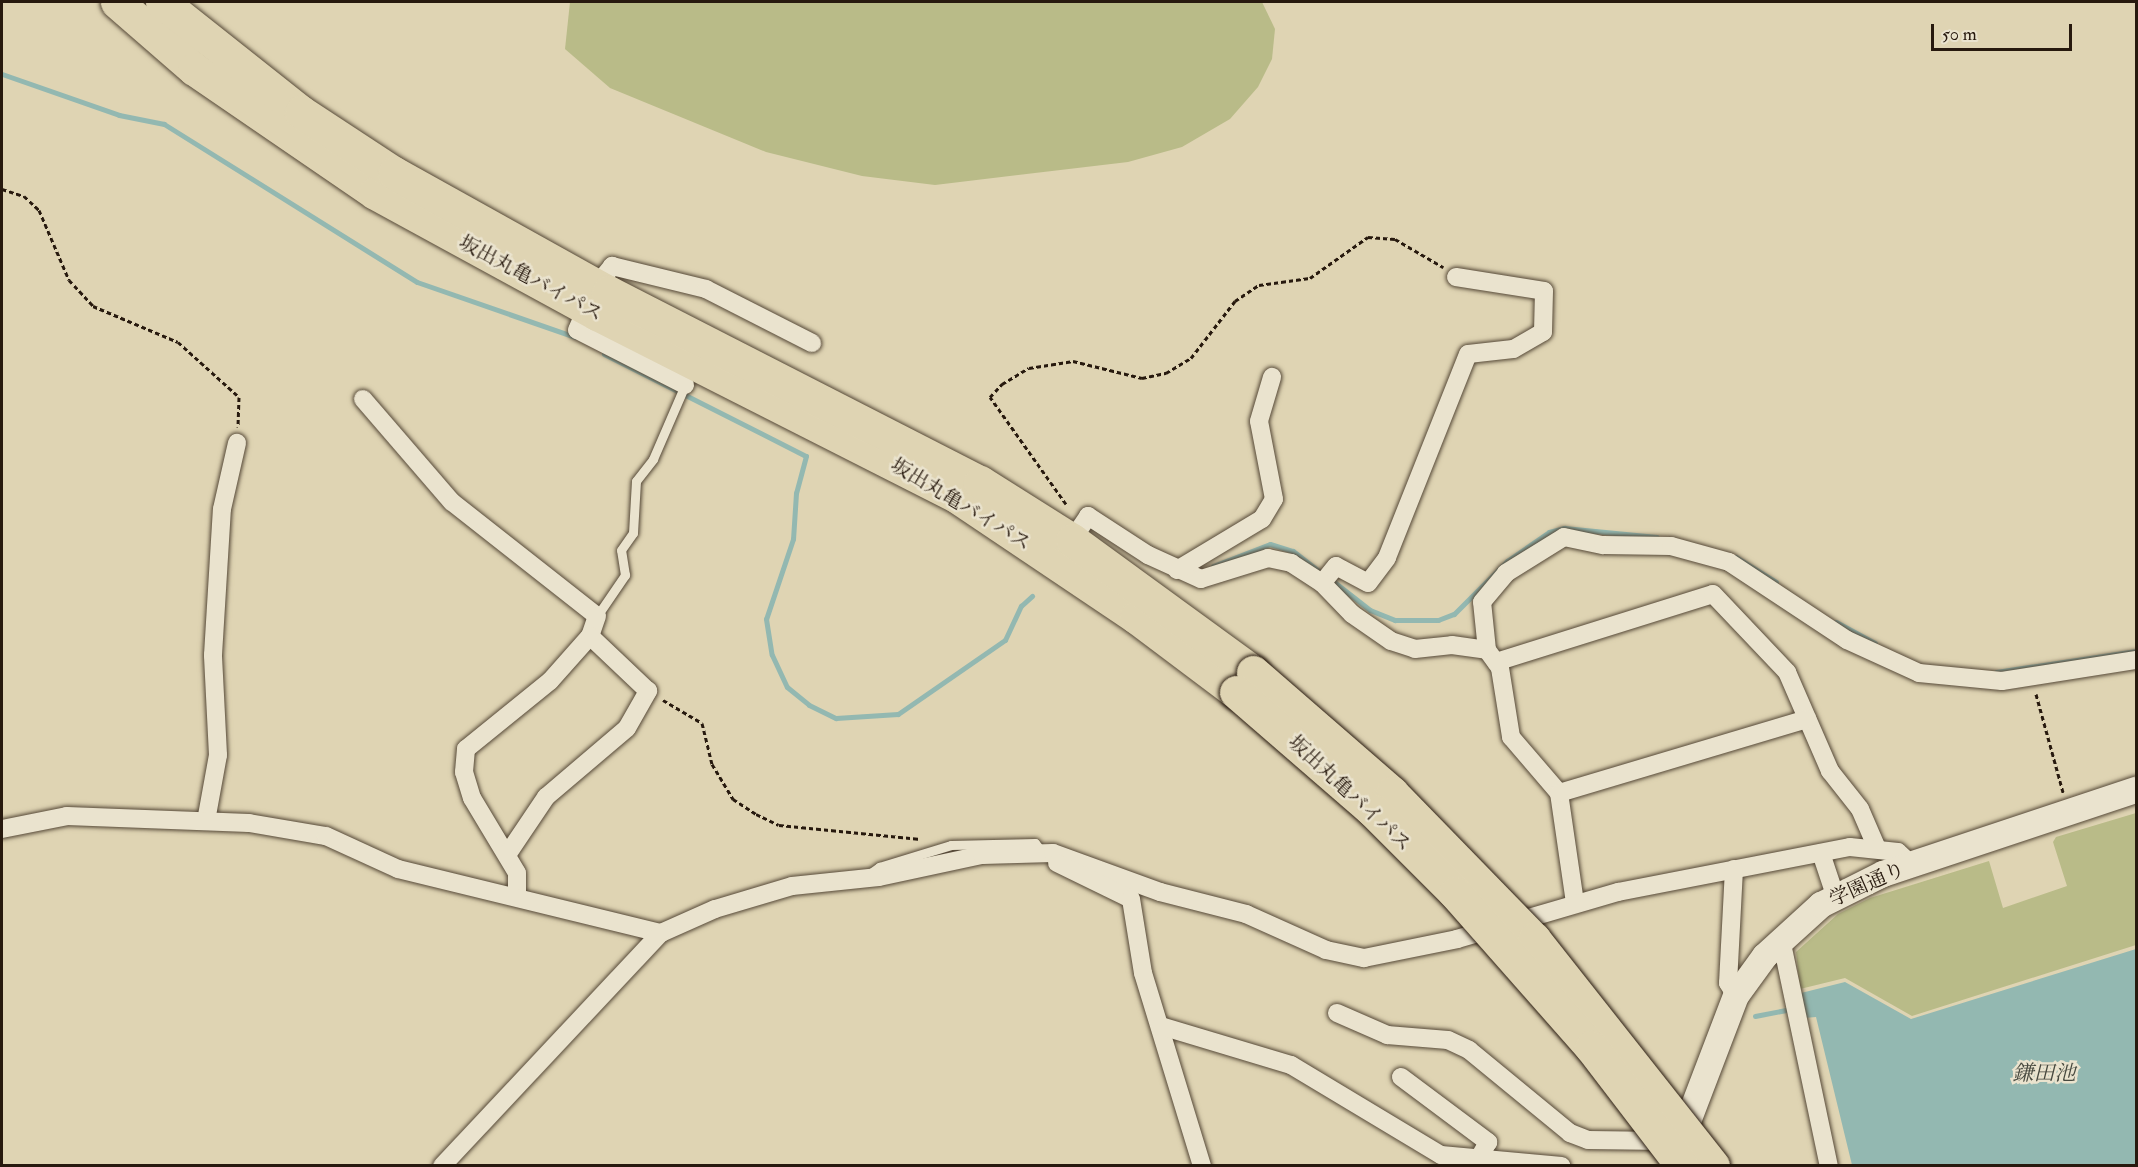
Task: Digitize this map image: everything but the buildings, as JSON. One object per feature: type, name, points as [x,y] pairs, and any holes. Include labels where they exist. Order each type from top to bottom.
[{"type":"highway","name":"坂出丸亀バイパス","points":[[117,2],[194,69],[281,133],[375,193],[590,296],[886,431],[1078,530],[1244,682],[1455,893],[1591,1047],[1678,1158]]},
{"type":"highway","name":"坂出丸亀バイパス","points":[[162,2],[301,112],[394,173],[590,296],[959,498],[1136,617],[1244,682],[1392,793],[1534,939],[1713,1166]]},
{"type":"street","points":[[682,391],[586,337],[577,325],[590,296],[612,266],[622,265],[706,289],[812,343]]},
{"type":"street","points":[[1326,578],[1336,566],[1368,583],[1387,558],[1468,354],[1513,349],[1543,332],[1544,291],[1456,277]]},
{"type":"street","points":[[1177,570],[1262,519],[1274,499],[1259,421],[1272,377]]},
{"type":"street","points":[[363,399],[452,502],[597,616],[590,636],[550,681],[466,749],[464,772],[472,798],[517,873],[517,897]]},
{"type":"street","points":[[206,821],[218,755],[213,655],[222,509],[237,443]]},
{"type":"street","points":[[1078,530],[1088,516],[1177,570],[1201,579],[1268,558],[1291,563],[1326,578],[1352,614],[1391,641],[1415,649],[1452,645],[1492,656],[1713,594],[1787,672],[1830,771],[1860,809],[1876,846]]},
{"type":"street","points":[[1575,903],[1559,793],[1511,738],[1482,602],[1506,573],[1563,537],[1603,545],[1671,546],[1729,562],[1847,640],[1919,673],[2002,681],[2136,660]]},
{"type":"street","points":[[507,855],[546,797],[627,729],[648,692],[590,636]]},
{"type":"street","points":[[1559,793],[1807,719]]},
{"type":"street","name":"学園通り","points":[[1678,1158],[1736,996],[1781,939],[1835,895],[1911,864],[2136,790]]},
{"type":"street","points":[[2,829],[67,816],[206,821],[326,836],[398,869],[661,933]]},
{"type":"street","points":[[442,1166],[661,933],[715,909],[792,886],[864,879],[982,855],[1048,853],[1160,892],[1246,914],[1346,956],[1394,954],[1575,903],[1821,853],[1876,846],[1898,852],[1911,864]]},
{"type":"street","points":[[1048,853],[1060,868],[1131,899],[1143,973],[1202,1166]]},
{"type":"street","points":[[1821,853],[1835,895]]},
{"type":"street","points":[[1734,869],[1728,983],[1736,996]]},
{"type":"street","points":[[1781,939],[1829,1166]]},
{"type":"street","points":[[1337,1013],[1387,1035],[1448,1040],[1469,1050],[1570,1133],[1588,1140],[1678,1158]]},
{"type":"street","points":[[1161,1026],[1291,1065],[1437,1160],[1478,1160],[1562,1166]]},
{"type":"street","points":[[1401,1077],[1488,1142],[1478,1160]]},
{"type":"lane","points":[[597,616],[625,575],[621,550],[633,533],[636,481],[653,459],[682,391]]},
{"type":"lane","points":[[864,879],[879,867],[951,845],[1035,843],[1048,853]]},
{"type":"path","points":[[2,189],[24,196],[39,210],[69,280],[93,306],[178,342],[239,398],[237,443]]},
{"type":"path","points":[[1078,530],[990,397],[1002,384],[1029,368],[1073,361],[1142,378],[1166,373],[1191,358],[1235,301],[1260,285],[1310,278],[1368,237],[1395,239],[1456,277]]},
{"type":"path","points":[[2031,676],[2065,800]]},
{"type":"path","points":[[648,692],[702,723],[712,764],[733,799],[756,814],[779,825],[951,845]]},
{"type":"green space","points":[[570,2],[1262,2],[1275,29],[1272,59],[1258,87],[1230,119],[1182,147],[1128,162],[935,185],[862,176],[766,152],[610,88],[565,49]]},
{"type":"green space","points":[[2136,813],[2136,945],[1912,1016],[1845,978],[1800,989],[1796,952],[1838,914],[1870,898],[1989,861],[2003,908],[2067,886],[2053,842],[2056,837]]},
{"type":"water","name":"鎌田池","points":[[2136,949],[2136,1165],[1852,1165],[1816,1017],[1804,1018],[1801,993],[1845,982],[1911,1019]]},
{"type":"waterway","points":[[2,74],[119,115],[164,124],[417,282],[575,337]]},
{"type":"waterway","points":[[604,354],[806,456],[796,493],[793,539],[766,619],[772,655],[787,687],[809,705],[836,718],[898,714],[1005,640],[1021,606],[1032,596]]},
{"type":"waterway","points":[[1329,578],[1370,610],[1395,620],[1438,620],[1454,614],[1507,561],[1549,532],[1564,528],[1657,537]]},
{"type":"waterway","points":[[1213,566],[1270,544],[1293,551],[1319,571]]},
{"type":"waterway","points":[[1736,557],[1776,582]]},
{"type":"waterway","points":[[1836,622],[1875,643]]},
{"type":"waterway","points":[[1996,672],[2136,651]]},
{"type":"waterway","points":[[1755,1016],[1791,1009]]}]
